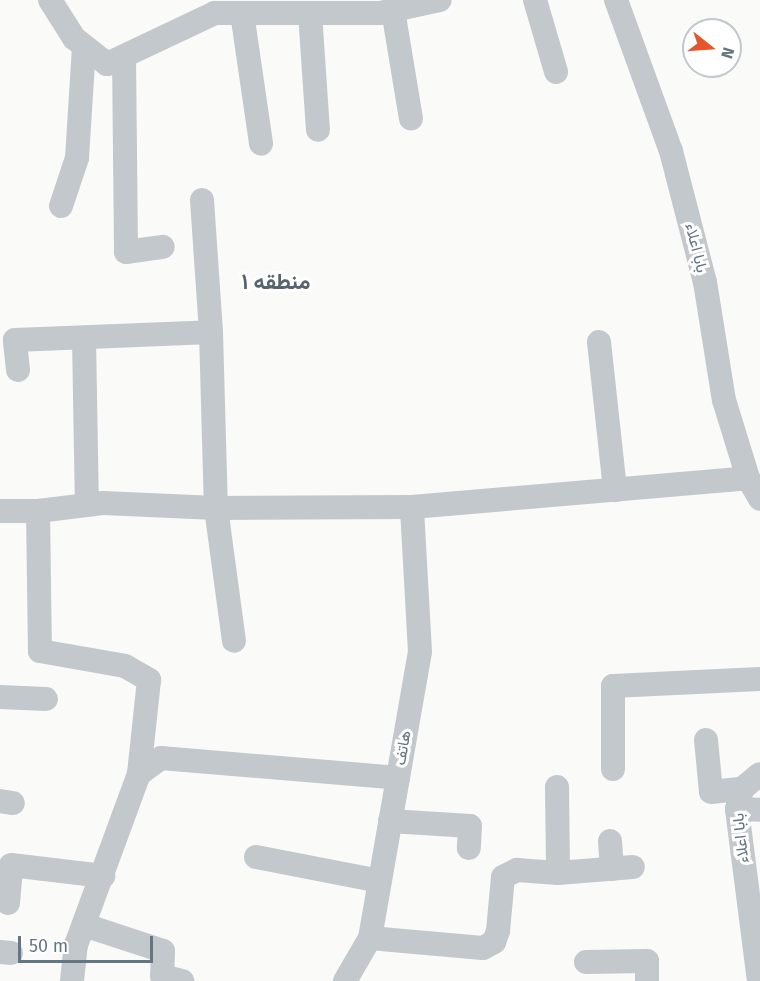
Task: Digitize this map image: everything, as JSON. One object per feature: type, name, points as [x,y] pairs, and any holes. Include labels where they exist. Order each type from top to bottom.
[{"type":"street","points":[[50,0],[74,38],[107,64],[215,13],[393,10],[440,0]]},
{"type":"street","points":[[535,0],[556,72]]},
{"type":"street","name":"بابا اعلاء","points":[[616,0],[671,151],[705,282],[724,400],[748,478],[760,499]]},
{"type":"street","points":[[393,10],[411,119]]},
{"type":"street","points":[[242,13],[261,144]]},
{"type":"street","points":[[310,13],[318,130]]},
{"type":"street","points":[[61,206],[77,158],[84,46]]},
{"type":"street","points":[[124,57],[126,252],[163,247]]},
{"type":"street","points":[[202,200],[211,332],[216,508],[234,641]]},
{"type":"street","points":[[18,370],[15,340],[211,332]]},
{"type":"street","points":[[84,338],[87,505]]},
{"type":"street","points":[[599,342],[615,490]]},
{"type":"street","points":[[0,511],[38,512],[87,505],[216,508],[412,507],[748,478]]},
{"type":"street","name":"هاتف","points":[[345,981],[370,938],[420,652],[412,507]]},
{"type":"street","points":[[38,512],[40,651],[125,666],[149,680],[139,774],[76,945],[72,981]]},
{"type":"street","points":[[613,769],[613,686],[760,679]]},
{"type":"street","points":[[0,697],[46,699]]},
{"type":"street","points":[[706,740],[711,792],[750,796]]},
{"type":"street","points":[[139,774],[161,758],[398,778]]},
{"type":"street","points":[[557,787],[558,873]]},
{"type":"street","name":"بابا اعلاء","points":[[750,796],[759,981]]},
{"type":"street","points":[[390,821],[470,826],[469,848]]},
{"type":"street","points":[[370,938],[483,948],[494,942],[498,931],[503,877],[518,870],[558,873],[622,868],[610,841]]},
{"type":"street","points":[[256,857],[380,881]]},
{"type":"street","points":[[8,903],[11,865],[103,876]]},
{"type":"street","points":[[84,925],[163,951],[162,976],[182,981]]},
{"type":"street","points":[[586,962],[647,961],[647,981]]},
{"type":"district","name":"منطقه ۱","points":[[276,282]]}]
